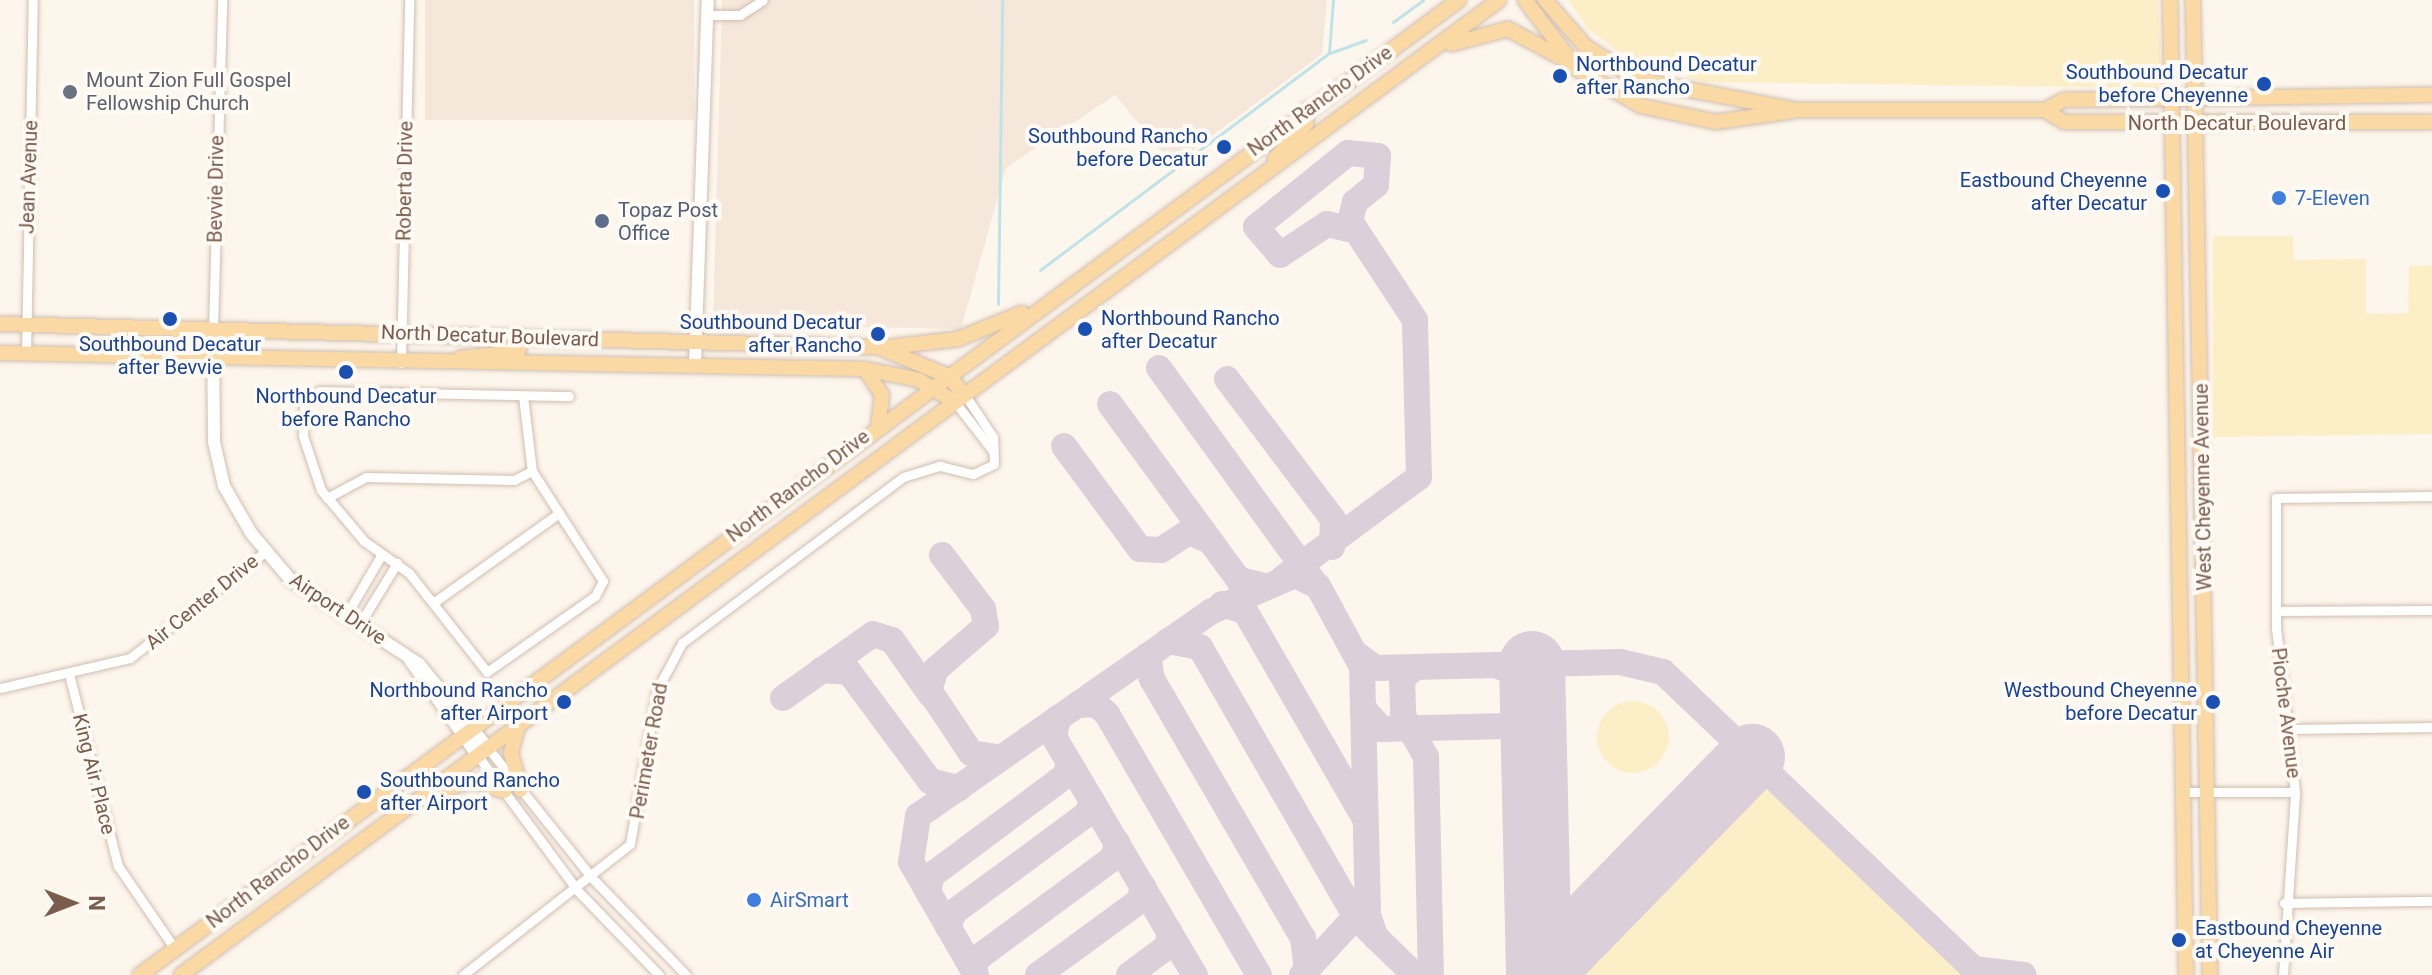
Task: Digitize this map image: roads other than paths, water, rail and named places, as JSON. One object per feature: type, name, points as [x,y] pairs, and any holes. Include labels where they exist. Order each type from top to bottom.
[{"type":"main road","name":"North Rancho Drive","points":[[140,975],[1306,110],[1459,0]]},
{"type":"main road","name":"North Rancho Drive","points":[[181,975],[1499,0]]},
{"type":"main road","name":"North Decatur Boulevard","points":[[1525,0],[1577,69],[1627,100],[1690,118],[1744,122],[1797,110]]},
{"type":"main road","name":"North Decatur Boulevard","points":[[1545,0],[1586,47],[1640,81],[1797,110],[2045,110],[2064,100],[2173,99],[2196,95],[2432,95]]},
{"type":"main road","points":[[1555,0],[1560,20]]},
{"type":"main road","name":"West Cheyenne Avenue","points":[[2170,0],[2186,975]]},
{"type":"main road","name":"West Cheyenne Avenue","points":[[2193,0],[2210,975]]},
{"type":"main road","points":[[1424,58],[1482,32],[1508,29],[1577,69]]},
{"type":"main road","points":[[1259,177],[1303,129],[1306,110]]},
{"type":"main road","name":"North Decatur Boulevard","points":[[2045,110],[2064,122],[2432,122]]},
{"type":"main road","points":[[878,347],[958,339],[1041,306]]},
{"type":"main road","name":"North Decatur Boulevard","points":[[0,324],[878,347],[948,376],[960,398]]},
{"type":"main road","points":[[440,363],[518,352],[522,336]]},
{"type":"main road","name":"North Decatur Boulevard","points":[[0,353],[401,363],[695,364],[865,369],[933,387],[960,398]]},
{"type":"main road","points":[[865,369],[882,395],[876,428]]},
{"type":"main road","points":[[518,726],[511,753],[521,790]]},
{"type":"main road","points":[[426,794],[472,781],[505,791]]},
{"type":"main road","points":[[157,975],[175,949]]},
{"type":"street","name":"Jean Avenue","points":[[26,353],[33,0]]},
{"type":"street","name":"Bevvie Drive","points":[[213,329],[222,0]]},
{"type":"street","name":"Roberta Drive","points":[[401,363],[409,0]]},
{"type":"street","points":[[695,364],[708,0]]},
{"type":"street","points":[[707,15],[740,15],[763,0]]},
{"type":"street","name":"Airport Drive","points":[[213,329],[214,442],[224,486],[266,551],[290,579],[410,660],[467,731]]},
{"type":"street","points":[[523,396],[532,471],[602,573],[595,596],[487,672],[397,563],[382,554],[327,498],[303,436],[309,393],[569,396]]},
{"type":"street","name":"Perimeter Road","points":[[463,975],[578,891],[630,844],[638,825],[657,690],[682,643],[903,477],[940,466],[973,474],[994,464],[993,437],[960,398]]},
{"type":"street","points":[[327,498],[366,477],[514,480],[532,471]]},
{"type":"street","name":"Pioche Avenue","points":[[2283,975],[2284,903],[2295,792],[2291,729],[2276,611],[2276,498],[2432,496]]},
{"type":"street","points":[[433,603],[559,513]]},
{"type":"street","name":"Air Center Drive","points":[[0,688],[70,678],[163,639],[266,551]]},
{"type":"street","points":[[345,617],[382,554]]},
{"type":"street","points":[[359,625],[397,563]]},
{"type":"street","points":[[2276,611],[2432,610]]},
{"type":"street","name":"King Air Place","points":[[70,678],[118,866],[175,949]]},
{"type":"street","points":[[2291,729],[2432,727]]},
{"type":"street","points":[[467,731],[521,790],[593,879],[686,975]]},
{"type":"street","points":[[483,752],[505,791],[578,891],[659,975]]},
{"type":"street","points":[[2183,792],[2295,792]]},
{"type":"street","points":[[2284,903],[2432,901]]},
{"type":"waterway","points":[[998,304],[1002,0]]},
{"type":"waterway","points":[[1040,270],[1329,53],[1333,0]]},
{"type":"waterway","points":[[1393,22],[1423,0]]},
{"type":"waterway","points":[[1330,53],[1366,40]]},
{"type":"place","name":"Northbound Decatur after Rancho","points":[[1560,76]]},
{"type":"place","name":"Southbound Decatur before Cheyenne","points":[[2264,84]]},
{"type":"place","name":"Mount Zion Full Gospel Fellowship Church","points":[[70,92]]},
{"type":"place","name":"Southbound Rancho before Decatur","points":[[1224,147]]},
{"type":"place","name":"Eastbound Cheyenne after Decatur","points":[[2163,191]]},
{"type":"place","name":"7-Eleven","points":[[2279,198]]},
{"type":"place","name":"Topaz Post Office","points":[[602,221]]},
{"type":"place","name":"Southbound Decatur after Bevvie","points":[[170,319]]},
{"type":"place","name":"Northbound Rancho after Decatur","points":[[1085,329]]},
{"type":"place","name":"Southbound Decatur after Rancho","points":[[878,334]]},
{"type":"place","name":"Northbound Decatur before Rancho","points":[[346,372]]},
{"type":"place","name":"Northbound Rancho after Airport","points":[[564,702]]},
{"type":"place","name":"Westbound Cheyenne before Decatur","points":[[2213,702]]},
{"type":"place","name":"Southbound Rancho after Airport","points":[[364,792]]},
{"type":"place","name":"AirSmart","points":[[754,900]]},
{"type":"place","name":"Eastbound Cheyenne at Cheyenne Air","points":[[2179,940]]}]
